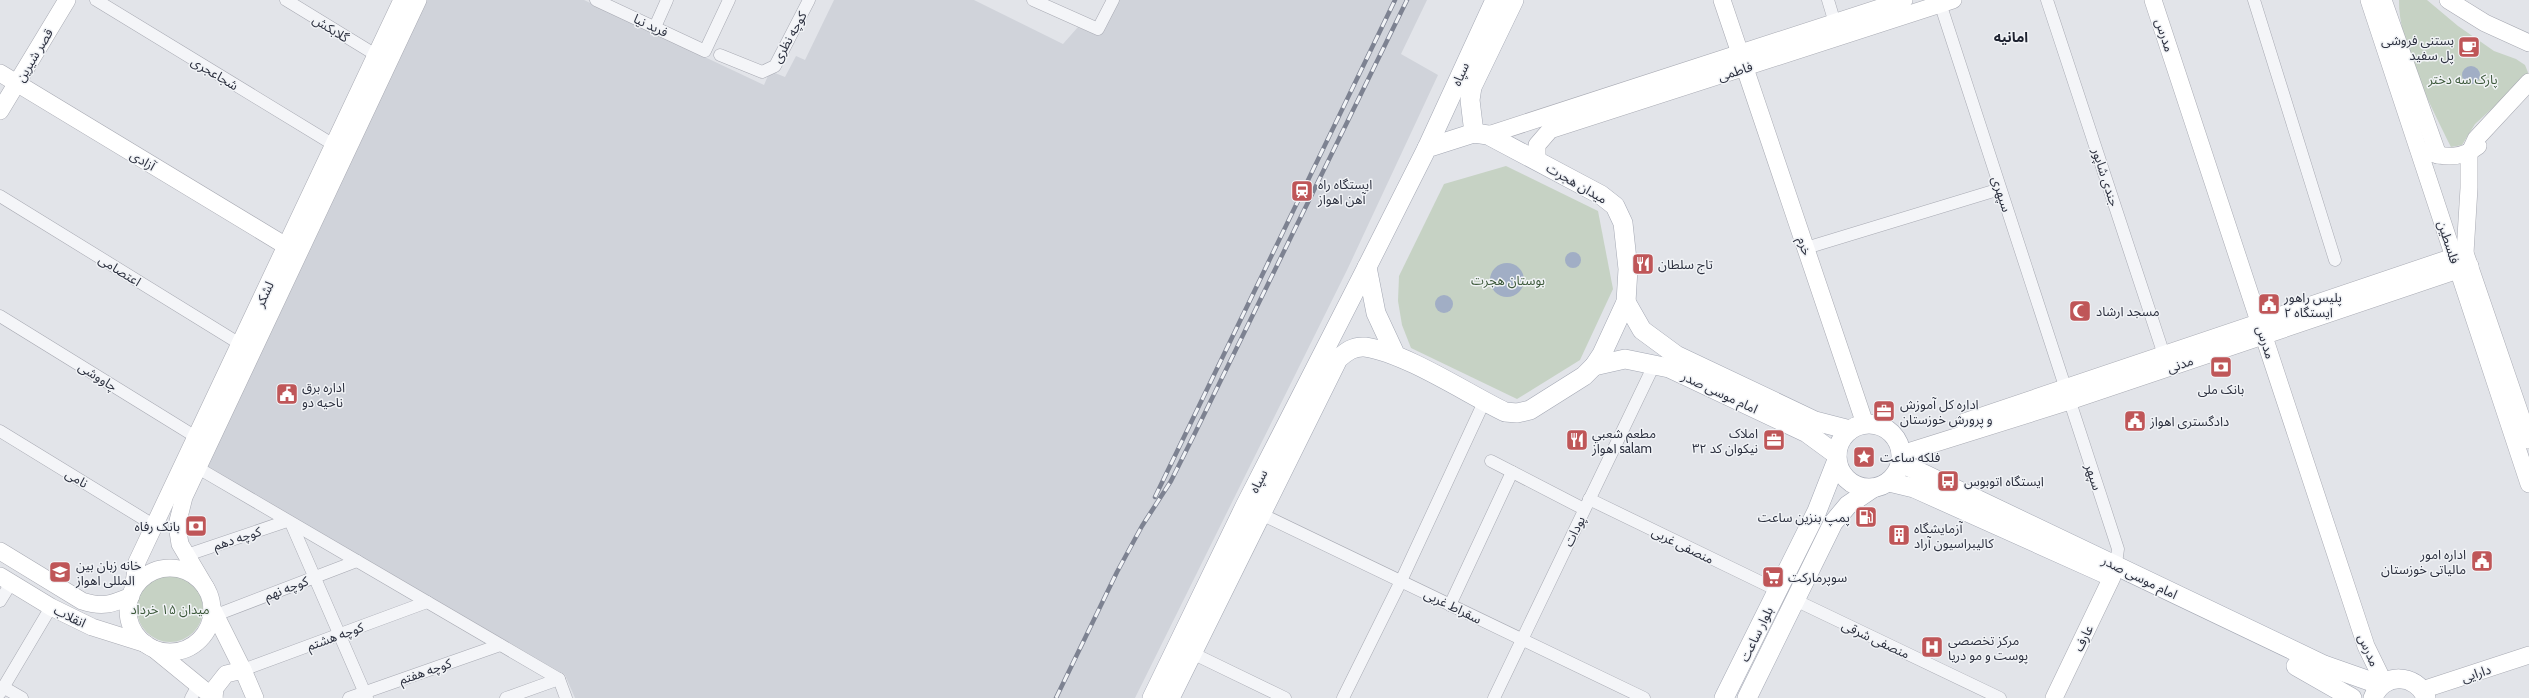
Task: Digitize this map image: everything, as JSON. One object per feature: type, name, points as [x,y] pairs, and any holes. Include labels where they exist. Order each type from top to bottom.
[{"type":"main road","name":"سپاه","points":[[1426,148],[1495,0]]},
{"type":"main road","name":"سپاه","points":[[1481,134],[1470,100],[1472,87],[1514,0]]},
{"type":"main road","points":[[1396,356],[1376,313],[1367,267],[1426,148],[1481,134]]},
{"type":"main road","name":"میدان هجرت","points":[[1396,356],[1505,412],[1517,413],[1530,410],[1584,376],[1594,366],[1626,302],[1627,262],[1623,223],[1615,206],[1601,195],[1537,160],[1481,134]]},
{"type":"main road","name":"سپاه","points":[[1170,698],[1192,653],[1253,510],[1367,267]]},
{"type":"main road","name":"امام موسی صدر","points":[[1626,302],[1642,330],[1676,355],[1815,421],[1858,427]]},
{"type":"main road","name":"سپاه","points":[[1152,698],[1253,510],[1338,359],[1350,349],[1364,347],[1396,356]]},
{"type":"main road","name":"امام موسی صدر","points":[[1594,366],[1625,359],[1669,368],[1807,433],[1837,458]]},
{"type":"main road","points":[[1858,427],[1886,428],[1900,454],[1896,474],[1881,485],[1863,488],[1850,481],[1840,470],[1837,458],[1839,443],[1858,427]]},
{"type":"main road","name":"امام موسی صدر","points":[[1900,454],[2115,572],[2318,677],[2352,698]]},
{"type":"main road","name":"بلوار ساعت","points":[[1724,698],[1816,511],[1837,458]]},
{"type":"main road","name":"امام موسی صدر","points":[[1881,485],[1914,488],[2115,572],[2380,689]]},
{"type":"main road","name":"بلوار ساعت","points":[[1747,698],[1833,523],[1848,505],[1881,485]]},
{"type":"main road","points":[[2380,689],[2392,679],[2409,680],[2424,694]]},
{"type":"street","name":"قصر شیرین","points":[[0,111],[67,0]]},
{"type":"street","name":"شجاعجری","points":[[96,0],[334,145]]},
{"type":"street","name":"گلابکش","points":[[286,0],[376,55]]},
{"type":"street","name":"لشکر","points":[[206,588],[180,544],[177,525],[184,497],[198,468],[292,250],[334,145],[402,0]]},
{"type":"street","name":"لشکر","points":[[132,593],[138,562],[240,344],[292,250],[418,0]]},
{"type":"street","name":"فرید نیا","points":[[597,0],[705,51],[729,0]]},
{"type":"street","points":[[655,27],[668,0]]},
{"type":"street","name":"کوچه نظری","points":[[720,55],[762,72],[775,66],[809,0]]},
{"type":"street","points":[[1033,0],[1098,29],[1113,0]]},
{"type":"street","name":"خرم","points":[[1722,0],[1806,248],[1858,427]]},
{"type":"street","points":[[1828,0],[1837,30]]},
{"type":"street","name":"فاطمی","points":[[1837,30],[1904,0]]},
{"type":"street","name":"جندی شاپور","points":[[2047,0],[2164,355]]},
{"type":"street","name":"مدرس","points":[[2153,0],[2380,689]]},
{"type":"street","points":[[2254,0],[2334,260]]},
{"type":"street","name":"فلسطین","points":[[2369,0],[2420,149],[2529,440]]},
{"type":"street","points":[[2376,22],[2383,0]]},
{"type":"street","points":[[2383,0],[2438,155]]},
{"type":"street","points":[[2448,0],[2485,23],[2529,43]]},
{"type":"street","name":"فاطمی","points":[[1481,134],[1742,60],[1837,30],[1944,1]]},
{"type":"street","name":"سپهری","points":[[1944,1],[2000,189],[2068,395]]},
{"type":"street","points":[[2507,33],[2529,57]]},
{"type":"street","name":"فاطمی","points":[[1537,160],[1538,145],[1550,130],[1742,60]]},
{"type":"street","name":"آزادی","points":[[0,73],[292,250]]},
{"type":"street","points":[[2462,262],[2469,188],[2468,154],[2480,134],[2529,82]]},
{"type":"street","points":[[2420,149],[2448,157],[2468,154],[2529,99]]},
{"type":"street","points":[[1806,248],[2000,189]]},
{"type":"street","name":"اعتصامی","points":[[0,196],[240,344]]},
{"type":"street","name":"مدنی","points":[[1900,454],[2068,395],[2462,262]]},
{"type":"street","name":"فلسطین","points":[[2462,262],[2529,484]]},
{"type":"street","name":"چاووشی","points":[[0,316],[196,437]]},
{"type":"street","name":"مدنی","points":[[2068,395],[2164,355],[2262,329]]},
{"type":"street","name":"پودات","points":[[1494,698],[1654,365]]},
{"type":"street","name":"سپهر","points":[[2068,395],[2118,549],[2115,572]]},
{"type":"street","points":[[1343,698],[1401,581],[1484,402]]},
{"type":"street","name":"نامی","points":[[0,431],[154,526]]},
{"type":"street","name":"منصفی غربی","points":[[1491,461],[1512,472],[1587,504],[1777,590]]},
{"type":"street","points":[[198,468],[559,679],[566,698]]},
{"type":"street","points":[[1450,604],[1512,472]]},
{"type":"street","name":"سقراط غربی","points":[[1253,510],[1644,698]]},
{"type":"street","points":[[289,522],[366,695]]},
{"type":"street","name":"کوچه دهم","points":[[187,555],[289,522]]},
{"type":"street","name":"انقلاب","points":[[0,551],[82,601],[97,606],[112,604],[132,593]]},
{"type":"street","name":"کوچه نهم","points":[[214,611],[357,561]]},
{"type":"street","points":[[214,611],[207,630],[192,646],[171,652],[148,645],[134,632],[128,611],[132,593],[148,575],[169,568],[190,574],[206,588],[214,611],[243,670],[254,698]]},
{"type":"street","name":"عارف","points":[[2054,698],[2115,572]]},
{"type":"street","points":[[0,601],[5,579]]},
{"type":"street","name":"انقلاب","points":[[5,579],[51,607],[92,627],[148,645],[194,691],[214,698]]},
{"type":"street","name":"منصفی شرقی","points":[[1795,600],[2000,698]]},
{"type":"street","name":"کوچه هشتم","points":[[243,670],[426,602]]},
{"type":"street","points":[[22,698],[2,690],[51,607]]},
{"type":"street","name":"کوچه هفتم","points":[[349,698],[366,695],[500,645]]},
{"type":"street","points":[[1192,653],[1285,698]]},
{"type":"street","name":"دارایی","points":[[2424,694],[2529,655]]},
{"type":"street","points":[[214,698],[215,688],[226,674],[243,670]]},
{"type":"street","points":[[506,698],[559,679]]},
{"type":"shaded area","points":[[422,0],[584,0],[764,85],[770,71],[785,77],[796,56],[805,60],[834,0],[974,0],[1063,44],[1078,27],[1100,36],[1098,29],[1117,0],[1427,0],[1401,54],[1438,75],[1348,268],[1135,698],[575,698],[565,675],[206,466]]},
{"type":"green space","name":"پارک سه دختر","points":[[2399,0],[2427,0],[2458,26],[2494,51],[2516,59],[2525,65],[2529,75],[2475,124],[2462,145],[2451,147],[2426,95],[2410,56],[2404,36],[2400,17]]},
{"type":"green space","name":"بوستان هجرت","points":[[1506,166],[1598,211],[1613,289],[1580,360],[1517,399],[1411,348],[1402,325],[1398,301],[1399,276],[1444,184]]},
{"type":"green space","name":"میدان ۱۵ خرداد","points":[[170,576],[183,579],[193,586],[200,596],[203,609],[200,622],[193,632],[183,639],[170,642],[157,639],[147,632],[140,622],[137,609],[140,596],[147,586],[157,579]]},
{"type":"water","points":[[2471,66],[2477,69],[2480,75],[2477,81],[2471,84],[2465,81],[2462,75],[2465,69]]},
{"type":"water","points":[[1570,252],[1576,252],[1581,257],[1579,266],[1576,268],[1570,268],[1565,263],[1565,257]]},
{"type":"water","points":[[1504,263],[1510,263],[1519,268],[1523,274],[1523,286],[1519,292],[1510,297],[1504,297],[1495,292],[1490,283],[1490,277],[1495,268]]},
{"type":"water","points":[[1444,295],[1450,298],[1453,304],[1450,310],[1444,313],[1438,310],[1435,304],[1438,298]]},
{"type":"railway","points":[[1155,497],[1395,0]]},
{"type":"railway","points":[[1056,698],[1117,572],[1142,526],[1171,481],[1407,0]]},
{"type":"place","name":"بستنی فروشی پل سفید","points":[[2469,47]]},
{"type":"place","name":"ایستگاه راه آهن اهواز","points":[[1302,191]]},
{"type":"place","name":"تاج سلطان","points":[[1643,264]]},
{"type":"place","name":"پلیس راهور ایستگاه ۲","points":[[2269,304]]},
{"type":"place","name":"مسجد ارشاد","points":[[2080,311]]},
{"type":"place","name":"بانک ملی","points":[[2221,367]]},
{"type":"place","name":"اداره برق ناحیه دو","points":[[287,394]]},
{"type":"place","name":"اداره کل آموزش و پرورش خوزستان","points":[[1884,411]]},
{"type":"place","name":"دادگستری اهواز","points":[[2135,421]]},
{"type":"place","name":"مطعم شعبي اهواز salam","points":[[1577,440]]},
{"type":"place","name":"املاک نیکوان کد ۳۲","points":[[1774,440]]},
{"type":"place","name":"فلکه ساعت","points":[[1864,457]]},
{"type":"place","name":"ایستگاه اتوبوس","points":[[1948,481]]},
{"type":"place","name":"پمپ بنزین ساعت","points":[[1866,517]]},
{"type":"place","name":"بانک رفاه","points":[[196,526]]},
{"type":"place","name":"آزمایشگاه کالیبراسیون آراد","points":[[1899,535]]},
{"type":"place","name":"اداره امور مالیاتی خوزستان","points":[[2482,561]]},
{"type":"place","name":"خانه زبان بین المللی اهواز","points":[[60,572]]},
{"type":"place","name":"سوپرمارکت","points":[[1773,577]]},
{"type":"place","name":"مرکز تخصصی پوست و مو دریا","points":[[1932,647]]},
{"type":"district","name":"امانیه","points":[[2011,37]]}]
